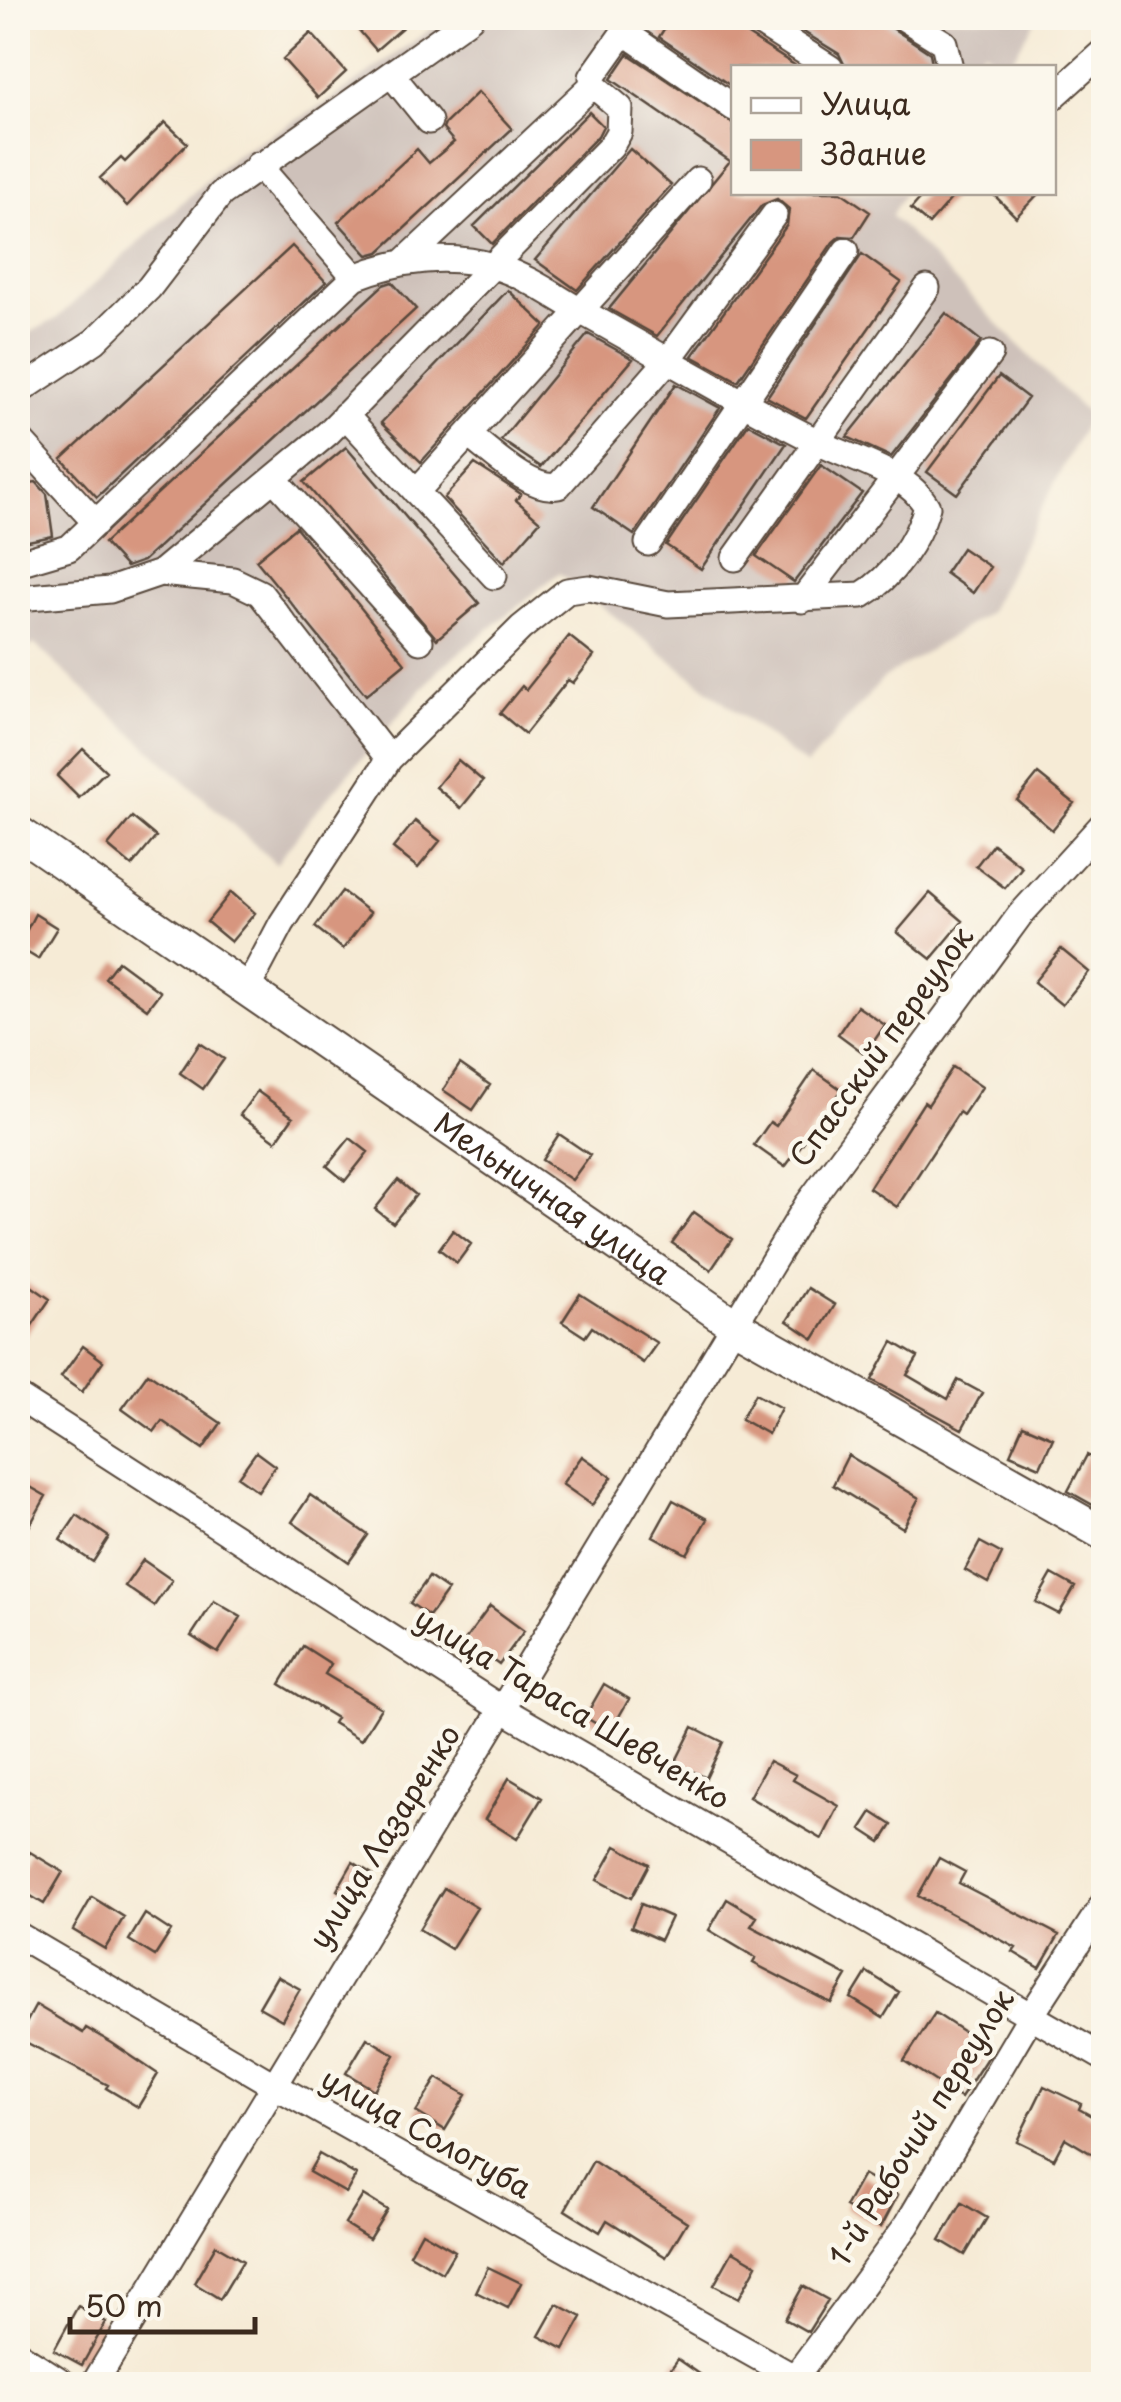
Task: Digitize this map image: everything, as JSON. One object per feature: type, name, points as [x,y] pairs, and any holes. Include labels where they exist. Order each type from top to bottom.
[{"type":"main road","name":"Мельничная улица","points":[[18,832],[736,1326],[1104,1534]]},
{"type":"street","points":[[18,392],[95,341],[149,288],[221,194],[470,18]]},
{"type":"street","points":[[752,18],[825,65]]},
{"type":"street","points":[[904,18],[944,43],[949,65]]},
{"type":"street","points":[[404,261],[592,85],[605,54],[629,24],[731,106]]},
{"type":"street","points":[[1056,94],[1104,51]]},
{"type":"street","points":[[392,75],[429,122]]},
{"type":"street","points":[[18,598],[110,590],[160,573],[276,480],[345,416],[611,146],[618,132],[620,108],[592,85]]},
{"type":"street","points":[[258,165],[355,277]]},
{"type":"street","points":[[416,492],[698,180]]},
{"type":"street","points":[[468,435],[546,488],[558,486],[669,359],[774,215]]},
{"type":"street","points":[[648,543],[846,251]]},
{"type":"street","points":[[18,563],[69,548],[355,277],[404,261],[456,260],[493,266],[535,281],[742,405],[895,478],[920,494],[927,507],[903,555],[878,585],[862,595],[668,604],[589,588],[568,591],[520,628],[390,759],[282,923],[246,990]]},
{"type":"street","points":[[736,558],[927,288]]},
{"type":"street","points":[[802,600],[990,354]]},
{"type":"street","points":[[345,416],[494,576]]},
{"type":"street","points":[[18,438],[96,523]]},
{"type":"street","points":[[276,480],[420,641]]},
{"type":"street","points":[[160,573],[234,580],[260,593],[390,759]]},
{"type":"street","name":"Спасский переулок","points":[[736,1326],[807,1205],[888,1089],[1020,915],[1104,823]]},
{"type":"street","name":"улица Лазаренко","points":[[94,2384],[272,2084],[736,1326]]},
{"type":"street","name":"улица Тараса Шевченко","points":[[18,1398],[502,1709],[1104,2058]]},
{"type":"street","name":"1-й Рабочий переулок","points":[[797,2382],[907,2225],[1030,2018],[1104,1904]]},
{"type":"street","name":"улица Сологуба","points":[[18,1934],[272,2084],[797,2382]]},
{"type":"street","points":[[18,2354],[65,2384]]},
{"type":"shaded area","points":[[446,18],[1037,18],[1008,65],[983,50],[974,65],[731,65],[731,195],[903,195],[891,216],[1089,416],[988,613],[883,679],[806,766],[559,573],[439,669],[312,816],[276,864],[34,644],[18,656],[18,339],[56,319],[233,156],[330,101]]},
{"type":"building","points":[[369,18],[413,18],[376,50],[357,28]]},
{"type":"building","points":[[671,18],[736,18],[743,32],[794,65],[731,65],[731,86],[659,37]]},
{"type":"building","points":[[781,18],[877,18],[930,53],[932,65],[844,65],[839,54]]},
{"type":"building","points":[[311,33],[346,72],[318,98],[283,59]]},
{"type":"building","points":[[628,54],[731,122],[731,195],[845,195],[870,212],[854,237],[840,236],[833,242],[738,381],[692,356],[787,225],[789,209],[777,199],[762,205],[657,336],[609,309],[730,161],[611,79]]},
{"type":"building","points":[[478,92],[512,129],[379,252],[368,255],[338,222],[417,149],[429,163],[454,142],[443,129],[445,124]]},
{"type":"building","points":[[589,112],[603,126],[598,136],[492,244],[474,226]]},
{"type":"building","points":[[165,122],[187,143],[127,206],[100,178],[121,158],[125,162]]},
{"type":"building","points":[[630,149],[671,185],[577,290],[535,260]]},
{"type":"building","points":[[923,195],[954,195],[929,224],[911,209]]},
{"type":"building","points":[[994,195],[1037,195],[1016,217]]},
{"type":"building","points":[[292,246],[326,282],[97,497],[62,459]]},
{"type":"building","points":[[862,254],[901,282],[806,418],[767,397]]},
{"type":"building","points":[[392,282],[416,309],[143,561],[126,567],[104,543],[383,285]]},
{"type":"building","points":[[508,290],[545,325],[421,462],[381,423]]},
{"type":"building","points":[[946,313],[981,341],[891,457],[847,437]]},
{"type":"building","points":[[588,334],[633,359],[541,467],[501,440]]},
{"type":"building","points":[[999,376],[1028,398],[957,494],[927,472]]},
{"type":"building","points":[[676,384],[720,408],[634,535],[593,507]]},
{"type":"building","points":[[748,424],[786,444],[701,569],[666,545]]},
{"type":"building","points":[[346,447],[479,603],[437,639],[304,482]]},
{"type":"building","points":[[475,464],[521,494],[516,500],[540,521],[504,562],[444,498]]},
{"type":"building","points":[[821,465],[862,493],[794,582],[756,556]]},
{"type":"building","points":[[36,482],[47,494],[53,536],[18,543],[18,485]]},
{"type":"building","points":[[296,527],[405,663],[366,695],[256,560]]},
{"type":"building","points":[[962,548],[990,567],[973,593],[945,573]]},
{"type":"building","points":[[569,636],[594,656],[573,683],[568,680],[525,734],[500,713],[522,686],[526,690]]},
{"type":"building","points":[[83,749],[106,771],[79,798],[57,776]]},
{"type":"building","points":[[458,760],[483,781],[461,808],[436,787]]},
{"type":"building","points":[[1038,774],[1074,803],[1052,830],[1017,800]]},
{"type":"building","points":[[132,817],[156,837],[132,866],[108,846]]},
{"type":"building","points":[[415,821],[440,841],[418,868],[393,848]]},
{"type":"building","points":[[993,844],[1022,867],[1005,888],[976,866]]},
{"type":"building","points":[[342,891],[370,913],[343,949],[315,927]]},
{"type":"building","points":[[231,892],[255,913],[231,942],[207,922]]},
{"type":"building","points":[[930,893],[963,921],[931,959],[897,932]]},
{"type":"building","points":[[35,914],[57,928],[38,959],[18,947]]},
{"type":"building","points":[[1061,949],[1089,972],[1062,1005],[1034,982]]},
{"type":"building","points":[[118,961],[160,992],[147,1009],[105,978]]},
{"type":"building","points":[[857,1006],[885,1025],[865,1054],[838,1034]]},
{"type":"building","points":[[200,1043],[224,1059],[203,1089],[180,1073]]},
{"type":"building","points":[[460,1064],[490,1085],[473,1110],[443,1090]]},
{"type":"building","points":[[953,1067],[982,1087],[963,1115],[959,1112],[897,1207],[869,1188],[924,1102],[928,1105]]},
{"type":"building","points":[[814,1070],[842,1090],[785,1167],[754,1145],[770,1122],[776,1126]]},
{"type":"building","points":[[257,1091],[293,1117],[276,1141],[240,1115]]},
{"type":"building","points":[[559,1134],[590,1155],[572,1180],[542,1160]]},
{"type":"building","points":[[350,1138],[368,1152],[345,1181],[327,1166]]},
{"type":"building","points":[[398,1180],[416,1195],[393,1223],[375,1209]]},
{"type":"building","points":[[694,1212],[732,1239],[711,1270],[672,1243]]},
{"type":"building","points":[[453,1230],[471,1244],[457,1263],[439,1249]]},
{"type":"building","points":[[27,1283],[50,1299],[18,1346],[18,1296]]},
{"type":"building","points":[[808,1288],[835,1305],[814,1339],[787,1321]]},
{"type":"building","points":[[580,1294],[657,1343],[643,1363],[592,1327],[585,1337],[562,1322]]},
{"type":"building","points":[[893,1342],[918,1357],[907,1375],[948,1399],[958,1380],[982,1393],[962,1429],[872,1380]]},
{"type":"building","points":[[83,1346],[103,1361],[82,1392],[61,1377]]},
{"type":"building","points":[[148,1373],[221,1423],[203,1449],[162,1421],[154,1432],[122,1409]]},
{"type":"building","points":[[755,1394],[781,1408],[768,1434],[741,1419]]},
{"type":"building","points":[[1023,1425],[1053,1438],[1040,1467],[1010,1454]]},
{"type":"building","points":[[256,1452],[275,1466],[258,1491],[238,1477]]},
{"type":"building","points":[[848,1455],[919,1498],[903,1528],[833,1485]]},
{"type":"building","points":[[1087,1455],[1104,1464],[1104,1485],[1093,1505],[1068,1491]]},
{"type":"building","points":[[582,1456],[612,1477],[592,1505],[562,1484]]},
{"type":"building","points":[[18,1480],[46,1496],[18,1547]]},
{"type":"building","points":[[310,1495],[368,1535],[349,1562],[292,1522]]},
{"type":"building","points":[[673,1500],[707,1519],[687,1554],[653,1536]]},
{"type":"building","points":[[77,1515],[109,1537],[93,1562],[60,1540]]},
{"type":"building","points":[[980,1542],[1002,1554],[988,1583],[965,1570]]},
{"type":"building","points":[[143,1560],[172,1580],[154,1606],[125,1586]]},
{"type":"building","points":[[1052,1574],[1075,1587],[1059,1614],[1036,1602]]},
{"type":"building","points":[[429,1577],[448,1590],[429,1616],[410,1603]]},
{"type":"building","points":[[214,1601],[241,1617],[218,1653],[191,1636]]},
{"type":"building","points":[[490,1606],[524,1631],[499,1665],[465,1640]]},
{"type":"building","points":[[303,1646],[331,1664],[325,1674],[381,1708],[361,1740],[333,1723],[336,1718],[280,1684]]},
{"type":"building","points":[[604,1684],[629,1699],[610,1732],[585,1717]]},
{"type":"building","points":[[693,1727],[723,1742],[706,1778],[675,1763]]},
{"type":"building","points":[[769,1761],[796,1775],[793,1780],[839,1806],[822,1839],[749,1797]]},
{"type":"building","points":[[509,1778],[542,1798],[517,1839],[485,1819]]},
{"type":"building","points":[[872,1812],[892,1825],[881,1842],[861,1829]]},
{"type":"building","points":[[616,1846],[649,1864],[631,1898],[597,1880]]},
{"type":"building","points":[[30,1852],[63,1872],[44,1904],[18,1888],[18,1874]]},
{"type":"building","points":[[939,1858],[965,1872],[959,1883],[1059,1935],[1040,1968],[1013,1952],[1016,1948],[918,1896]]},
{"type":"building","points":[[353,1862],[372,1874],[355,1901],[337,1890]]},
{"type":"building","points":[[444,1888],[477,1908],[451,1949],[419,1929]]},
{"type":"building","points":[[92,1897],[124,1917],[105,1949],[73,1930]]},
{"type":"building","points":[[727,1899],[757,1917],[751,1926],[847,1976],[831,2003],[753,1963],[756,1958],[709,1930]]},
{"type":"building","points":[[641,1904],[671,1917],[660,1940],[631,1927]]},
{"type":"building","points":[[145,1914],[171,1931],[155,1956],[129,1940]]},
{"type":"building","points":[[867,1972],[899,1992],[883,2018],[851,1998]]},
{"type":"building","points":[[277,1976],[300,1989],[282,2020],[259,2007]]},
{"type":"building","points":[[36,2005],[83,2033],[86,2028],[158,2074],[138,2107],[106,2088],[108,2085],[18,2038]]},
{"type":"building","points":[[935,2013],[992,2050],[961,2098],[904,2061]]},
{"type":"building","points":[[367,2038],[395,2055],[374,2090],[346,2073]]},
{"type":"building","points":[[437,2078],[466,2095],[445,2130],[416,2112]]},
{"type":"building","points":[[1044,2086],[1081,2104],[1079,2109],[1104,2123],[1104,2146],[1097,2157],[1065,2138],[1054,2159],[1017,2141]]},
{"type":"building","points":[[319,2154],[356,2175],[346,2193],[309,2172]]},
{"type":"building","points":[[593,2161],[687,2222],[666,2257],[607,2220],[600,2232],[565,2210]]},
{"type":"building","points":[[863,2175],[898,2195],[881,2227],[845,2207]]},
{"type":"building","points":[[363,2195],[387,2210],[369,2239],[345,2224]]},
{"type":"building","points":[[962,2203],[987,2218],[965,2255],[940,2240]]},
{"type":"building","points":[[422,2232],[455,2251],[442,2273],[410,2254]]},
{"type":"building","points":[[216,2245],[243,2261],[220,2299],[194,2283]]},
{"type":"building","points":[[733,2251],[757,2265],[739,2298],[714,2285]]},
{"type":"building","points":[[488,2267],[521,2283],[508,2308],[476,2292]]},
{"type":"building","points":[[803,2286],[828,2300],[808,2332],[785,2319]]},
{"type":"building","points":[[557,2304],[582,2317],[564,2349],[539,2336]]},
{"type":"building","points":[[78,2306],[106,2322],[82,2365],[54,2350]]},
{"type":"building","points":[[678,2359],[714,2384],[660,2384]]}]
